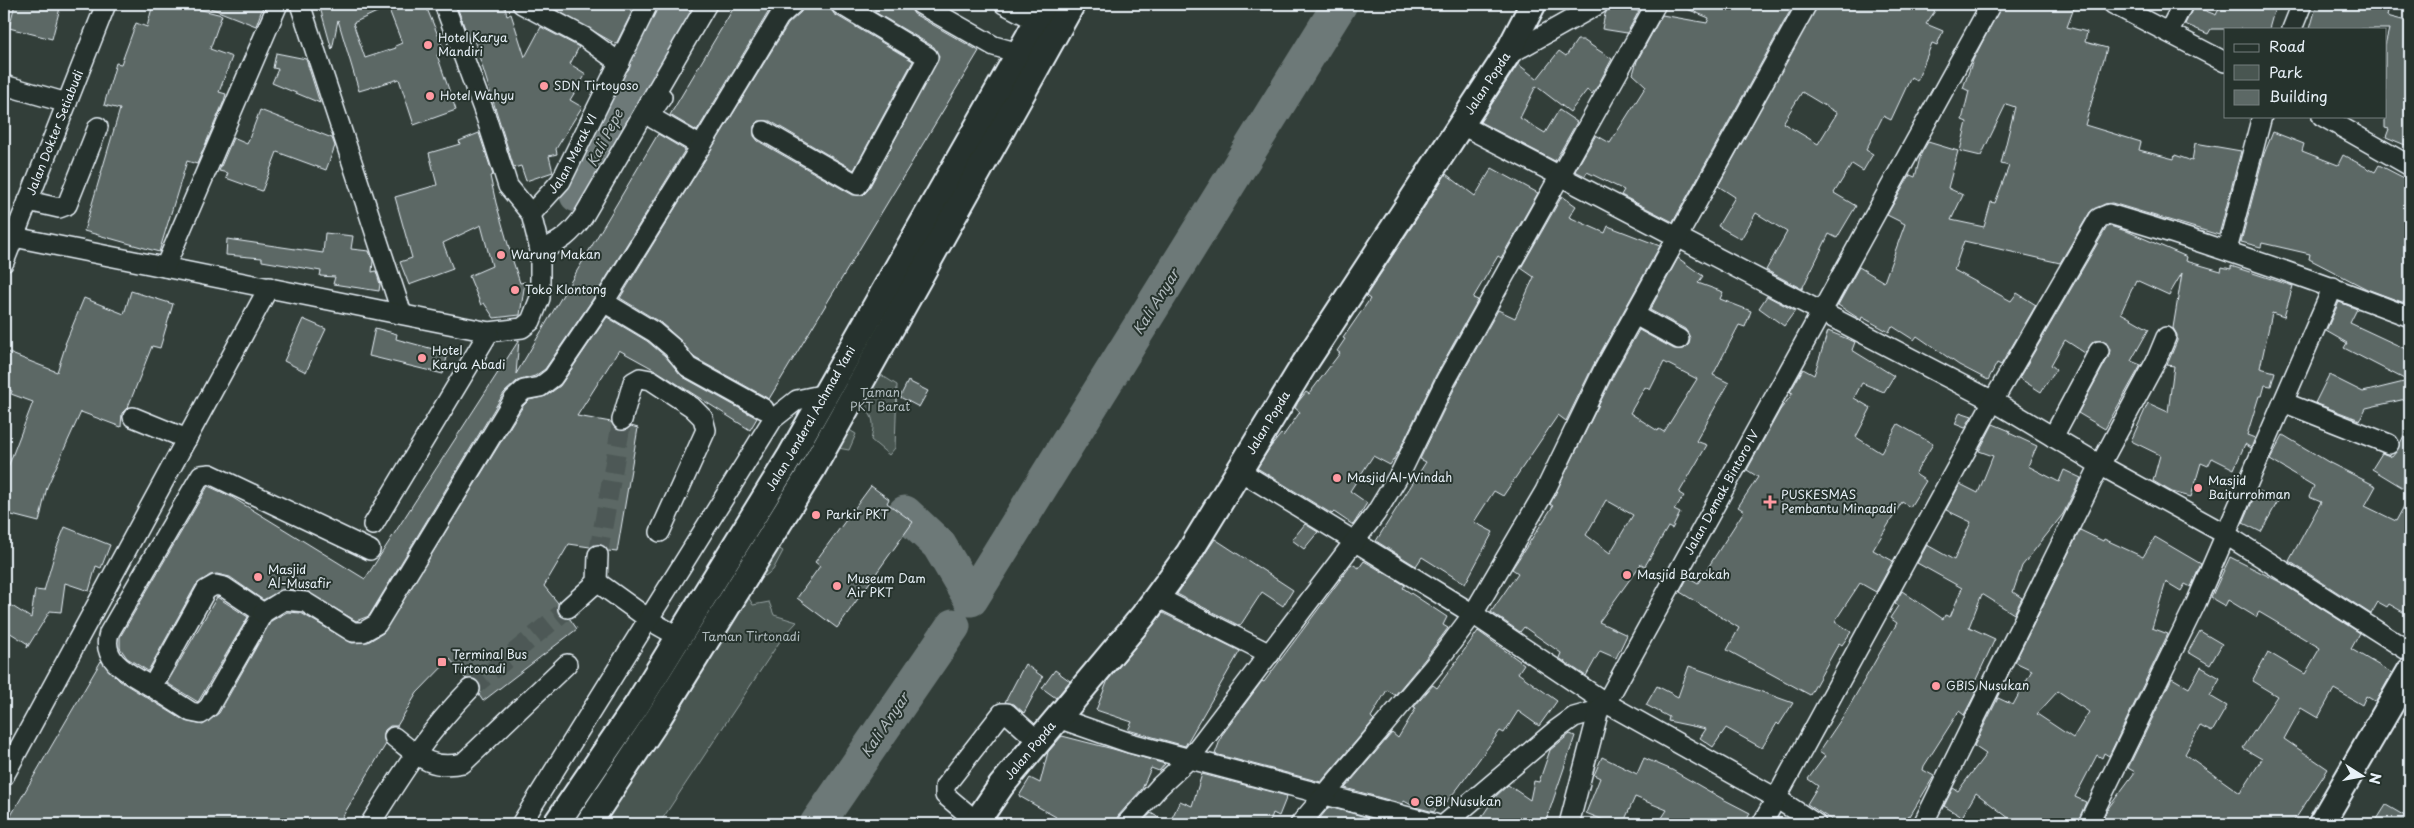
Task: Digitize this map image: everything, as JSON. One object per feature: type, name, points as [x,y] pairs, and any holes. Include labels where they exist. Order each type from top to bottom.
[{"type":"main road","name":"Jalan Jenderal Achmad Yani","points":[[556,824],[637,705],[791,455],[826,394],[933,229],[1072,4]]},
{"type":"main road","name":"Jalan Popda","points":[[976,823],[1001,786],[1157,597],[1188,553],[1305,363],[1506,56],[1533,4]]},
{"type":"main road","name":"Jalan Jenderal Achmad Yani","points":[[588,824],[673,695],[813,468],[849,404],[1019,53],[1042,12]]},
{"type":"main road","points":[[826,394],[849,404]]},
{"type":"main road","points":[[2320,824],[2410,671]]},
{"type":"street","name":"Jalan Dokter Setiabudi","points":[[4,262],[9,236],[28,201],[106,4]]},
{"type":"street","points":[[165,267],[278,4]]},
{"type":"street","points":[[300,4],[402,314]]},
{"type":"street","points":[[9,236],[489,332],[525,330],[540,298],[540,250],[531,214],[508,186],[486,117],[444,4]]},
{"type":"street","points":[[522,4],[584,38],[620,63]]},
{"type":"street","name":"Jalan Merak VI","points":[[531,214],[561,181],[648,4]]},
{"type":"street","points":[[540,250],[556,244],[566,237],[583,217],[707,4]]},
{"type":"street","points":[[701,146],[660,123],[652,115],[718,4]]},
{"type":"street","points":[[370,550],[210,474],[201,475],[109,633],[106,643],[112,662],[192,712],[201,714],[209,707],[264,613],[284,600],[305,602],[353,632],[363,632],[378,624],[514,399],[524,390],[540,386],[553,378],[604,302],[701,146],[778,16],[793,4]]},
{"type":"street","points":[[764,131],[858,185],[928,57],[840,4]]},
{"type":"street","points":[[920,4],[994,46],[1019,53]]},
{"type":"street","points":[[1004,4],[1042,12]]},
{"type":"street","points":[[1506,56],[1599,4]]},
{"type":"street","points":[[1126,824],[1160,786],[1190,758],[1376,513],[1401,472],[1446,380],[1656,4]]},
{"type":"street","points":[[1300,824],[1434,666],[1473,614],[1546,491],[1603,371],[1807,4]]},
{"type":"street","name":"Jalan Demak Bintoro IV","points":[[1569,824],[1602,706],[1991,4]]},
{"type":"street","points":[[2113,4],[2169,31],[2224,61]]},
{"type":"street","points":[[2169,31],[2183,4]]},
{"type":"street","points":[[2292,28],[2302,4]]},
{"type":"street","points":[[4,85],[67,102]]},
{"type":"street","points":[[2227,250],[2261,118]]},
{"type":"street","points":[[2326,118],[2410,166]]},
{"type":"street","points":[[1460,124],[1993,401],[2100,465],[2225,534],[2410,652]]},
{"type":"street","points":[[28,201],[59,208],[67,205],[98,127]]},
{"type":"street","points":[[1762,824],[1993,401],[2099,218],[2109,214],[2227,250],[2333,287],[2410,317]]},
{"type":"street","points":[[2088,824],[2180,638],[2333,287]]},
{"type":"street","points":[[4,776],[269,288]]},
{"type":"street","points":[[604,302],[654,332],[673,348],[688,367],[764,409]]},
{"type":"street","points":[[1635,315],[1679,339]]},
{"type":"street","points":[[373,525],[489,332]]},
{"type":"street","points":[[1923,824],[2100,465],[2156,362],[2166,336]]},
{"type":"street","points":[[2053,437],[2099,351]]},
{"type":"street","points":[[622,420],[632,382],[640,378],[651,380],[692,406],[703,418],[706,430],[660,532]]},
{"type":"street","points":[[521,824],[773,419],[797,400],[826,394]]},
{"type":"street","points":[[2283,402],[2389,444]]},
{"type":"street","points":[[134,416],[187,439]]},
{"type":"street","points":[[1240,471],[1473,614],[1602,706],[1776,798],[1816,824]]},
{"type":"street","points":[[568,608],[597,582],[598,555]]},
{"type":"street","points":[[597,582],[648,619],[679,636]]},
{"type":"street","points":[[152,687],[206,590],[215,585],[224,588],[264,613]]},
{"type":"street","points":[[1157,597],[1270,654]]},
{"type":"street","points":[[394,737],[433,765],[447,767],[463,763],[567,664]]},
{"type":"street","points":[[370,824],[414,753],[438,722],[470,689]]},
{"type":"street","points":[[1445,824],[1556,730],[1574,718],[1602,706]]},
{"type":"street","points":[[976,823],[945,795],[945,786],[1002,713],[1007,713],[1038,741]]},
{"type":"street","points":[[1058,718],[1092,732],[1433,824]]},
{"type":"green space","name":"Taman PKT Barat","points":[[878,373],[897,385],[895,448],[889,455],[871,440],[873,428],[871,416],[861,404]]},
{"type":"green space","points":[[846,428],[856,434],[849,450],[838,448],[778,548],[783,551],[773,570],[765,576],[757,574]]},
{"type":"green space","name":"Taman Tirtonadi","points":[[746,593],[753,605],[769,602],[774,615],[797,622],[782,638],[659,824],[597,824]]},
{"type":"building","points":[[15,4],[61,4],[52,39],[9,28]]},
{"type":"building","points":[[153,4],[178,4],[222,15],[210,49],[232,57],[219,92],[226,94],[224,101],[197,164],[187,161],[159,252],[84,231],[120,109],[104,105],[116,63],[121,64],[136,23],[147,27]]},
{"type":"building","points":[[200,4],[264,4],[256,26]]},
{"type":"building","points":[[319,4],[425,4],[445,52],[437,55],[456,110],[414,125],[399,79],[359,91],[338,20],[332,50]],"holes":[[[388,7],[402,43],[395,46],[396,48],[365,58],[353,23]]]},
{"type":"building","points":[[456,4],[497,4],[505,7],[507,16],[511,14],[525,57],[541,27],[579,47],[570,64],[586,74],[570,100],[582,107],[556,149],[557,154],[549,156],[553,172],[526,181],[521,166],[514,168],[474,40],[470,42]]},
{"type":"building","points":[[553,4],[636,4],[616,44],[551,7]]},
{"type":"building","points":[[736,4],[777,4],[769,11],[697,131],[670,115]]},
{"type":"building","points":[[804,4],[829,4],[834,14],[913,61],[854,170],[770,121],[759,121],[754,126],[754,136],[758,141],[853,195],[863,195],[868,190],[939,57],[934,47],[861,4],[909,4],[914,14],[979,51],[769,399],[695,358],[680,340],[661,323],[620,298],[788,24],[801,12]]},
{"type":"building","points":[[1675,4],[1794,4],[1673,222],[1621,195],[1624,190],[1587,172],[1585,176],[1575,171],[1596,135],[1610,143],[1646,86],[1633,74],[1637,61],[1662,15],[1707,23],[1709,18]]},
{"type":"building","points":[[1818,4],[1924,4],[1935,11],[1926,24],[1943,31],[1937,45],[1932,43],[1917,81],[1911,77],[1891,120],[1883,116],[1866,150],[1873,154],[1863,171],[1852,164],[1834,193],[1856,206],[1837,238],[1829,234],[1802,289],[1766,270],[1787,232],[1756,213],[1741,239],[1718,226],[1735,197],[1718,186]],"holes":[[[1802,92],[1837,113],[1818,144],[1783,123]]]},
{"type":"building","points":[[2002,4],[2063,4],[2074,8],[2067,27],[2087,32],[2085,42],[2107,48],[2085,125],[2141,142],[2139,150],[2174,159],[2175,155],[2192,161],[2195,143],[2241,151],[2219,235],[2112,203],[2105,204],[2090,212],[2060,263],[1964,241],[1954,270],[2011,301],[2017,293],[2036,305],[2001,365],[1997,363],[1988,380],[1959,365],[1917,336],[1914,340],[1892,326],[1889,332],[1862,317],[1861,320],[1838,305],[1859,267],[1884,282],[1905,224],[1887,215],[1910,175],[1915,177],[1921,154],[1928,142],[1958,151],[1948,188],[1963,195],[1951,220],[1984,227],[1991,202],[1995,203],[2009,166],[2001,164],[2015,107],[2006,104],[1981,156],[1960,151],[1967,122],[1962,120],[1969,91],[1963,88],[1973,60]]},
{"type":"building","points":[[2221,4],[2276,4],[2269,28],[2211,29],[2208,34],[2185,24],[2194,6],[2216,15]]},
{"type":"building","points":[[2317,4],[2365,4],[2388,11],[2387,16],[2410,22],[2410,147],[2386,137],[2389,129],[2385,128],[2385,118],[2386,41],[2389,29],[2310,28]]},
{"type":"building","points":[[1610,6],[1639,11],[1627,33],[1602,29],[1605,14]]},
{"type":"building","points":[[1577,40],[1583,40],[1612,59],[1592,94],[1587,90],[1570,112],[1536,86],[1520,118],[1545,133],[1559,110],[1577,122],[1555,161],[1480,122],[1518,64],[1537,79],[1559,51],[1566,56]]},
{"type":"building","points":[[276,53],[306,59],[320,103],[272,83],[278,69],[273,68]]},
{"type":"building","points":[[260,110],[332,138],[335,146],[326,170],[277,152],[262,191],[226,178],[228,173],[219,171],[233,138],[247,144]]},
{"type":"building","points":[[2273,132],[2304,144],[2302,151],[2338,165],[2343,155],[2375,172],[2379,165],[2410,181],[2410,305],[2367,289],[2309,259],[2310,254],[2262,243],[2261,247],[2241,242],[2264,154]]},
{"type":"building","points":[[479,133],[493,175],[490,176],[496,203],[512,258],[520,283],[525,282],[520,315],[494,318],[484,303],[481,305],[469,276],[492,266],[481,225],[443,243],[453,269],[409,285],[400,262],[412,258],[395,197],[437,185],[429,153],[460,144],[459,141]]},
{"type":"building","points":[[658,134],[685,150],[595,296],[545,369],[535,376],[517,381],[504,393],[369,616],[356,621],[306,591],[284,589],[263,600],[230,577],[217,574],[210,575],[196,585],[148,671],[127,658],[120,648],[120,637],[208,486],[230,496],[365,579],[519,340],[516,374]]},
{"type":"building","points":[[1492,168],[1538,193],[1501,258],[1498,256],[1473,298],[1478,300],[1436,375],[1399,451],[1390,465],[1373,456],[1350,491],[1367,503],[1353,525],[1257,468],[1269,449],[1281,434],[1283,436],[1300,412],[1295,408],[1298,402],[1306,392],[1309,394],[1340,353],[1337,351],[1345,339],[1343,338],[1370,299],[1366,296],[1446,174],[1475,196]]},
{"type":"building","points":[[1562,196],[1576,206],[1569,217],[1605,233],[1608,226],[1660,246],[1593,366],[1566,421],[1558,415],[1503,496],[1494,491],[1474,522],[1493,532],[1465,584],[1422,557],[1416,566],[1376,541],[1426,462],[1420,459],[1456,385],[1498,310],[1515,318],[1534,277],[1521,268]]},
{"type":"building","points":[[2110,226],[2129,232],[2187,257],[2186,261],[2221,271],[2222,267],[2231,269],[2231,266],[2293,286],[2284,317],[2272,313],[2260,368],[2275,372],[2271,386],[2265,385],[2262,396],[2259,396],[2247,435],[2255,438],[2251,448],[2245,444],[2234,469],[2212,458],[2208,466],[2201,463],[2191,497],[2172,492],[2153,481],[2160,455],[2131,441],[2148,403],[2168,412],[2174,366],[2167,365],[2177,341],[2177,335],[2173,328],[2182,273],[2169,295],[2136,280],[2121,313],[2149,329],[2131,361],[2141,365],[2105,429],[2078,413],[2109,356],[2110,350],[2105,341],[2094,341],[2085,353],[2065,340],[2051,365],[2056,369],[2041,392],[2019,378],[2107,227]]},
{"type":"building","points":[[325,233],[353,236],[351,249],[369,251],[373,261],[372,272],[376,271],[380,284],[379,291],[333,284],[335,277],[320,276],[321,271],[262,261],[262,258],[226,255],[227,239],[323,253]]},
{"type":"building","points":[[1678,258],[1703,276],[1698,283],[1723,292],[1720,299],[1751,311],[1745,327],[1739,325],[1713,375],[1729,383],[1696,441],[1707,445],[1679,493],[1684,496],[1674,510],[1680,513],[1672,529],[1668,527],[1645,566],[1641,564],[1599,622],[1627,635],[1616,658],[1600,651],[1586,676],[1559,658],[1561,653],[1524,627],[1520,632],[1491,612],[1518,573],[1512,569],[1553,506],[1550,504],[1613,376],[1639,330],[1674,349],[1684,349],[1689,344],[1690,338],[1685,329],[1650,310]],"holes":[[[1664,362],[1697,379],[1664,432],[1659,429],[1658,431],[1630,413],[1645,387],[1650,390]],[[1606,500],[1633,515],[1610,553],[1586,535]]]},
{"type":"building","points":[[131,291],[173,304],[160,348],[152,346],[128,407],[122,413],[121,427],[81,412],[47,487],[39,522],[4,513],[6,472],[33,402],[11,394],[12,391],[4,388],[4,351],[57,372],[65,344],[84,298],[124,314]]},
{"type":"building","points":[[1767,296],[1795,311],[1784,326],[1759,308]]},
{"type":"building","points":[[2339,302],[2357,309],[2350,323],[2410,351],[2410,398],[2366,408],[2360,420],[2315,403],[2329,375],[2363,392],[2408,381],[2344,348],[2347,343],[2326,331]]},
{"type":"building","points":[[607,317],[647,341],[665,356],[683,377],[757,418],[750,430],[657,371],[619,350],[577,416],[611,422],[619,431],[625,431],[631,426],[638,428],[617,552],[608,551],[599,544],[590,547],[569,544],[544,586],[558,603],[559,615],[570,619],[577,629],[483,701],[479,695],[481,686],[478,681],[472,678],[466,679],[450,659],[417,693],[397,726],[390,726],[385,730],[383,736],[386,744],[338,824],[6,824],[101,661],[120,681],[185,721],[203,725],[219,713],[271,621],[287,612],[301,613],[352,643],[368,642],[383,633],[523,406],[529,400],[546,396],[560,386]]},
{"type":"building","points":[[303,319],[326,329],[306,372],[284,361]]},
{"type":"building","points":[[375,328],[397,334],[396,339],[448,353],[443,374],[369,356]]},
{"type":"building","points":[[1828,331],[1855,342],[1852,350],[1894,376],[1884,392],[1862,383],[1854,398],[1871,408],[1856,437],[1881,453],[1898,424],[1933,444],[1915,474],[1926,481],[1910,507],[1902,502],[1873,550],[1893,561],[1876,592],[1860,583],[1835,621],[1851,632],[1842,645],[1839,643],[1810,695],[1727,650],[1739,628],[1680,592],[1688,577],[1698,583],[1744,511],[1738,507],[1758,477],[1747,470],[1780,410],[1793,393],[1790,392],[1803,369],[1814,375]]},
{"type":"building","points":[[908,381],[928,391],[919,407],[900,397]]},
{"type":"building","points":[[1960,412],[1972,416],[1965,428],[1955,424]]},
{"type":"building","points":[[2410,423],[2410,492],[2372,469],[2382,453],[2392,457]]},
{"type":"building","points":[[1993,424],[2037,446],[2028,466],[2059,482],[2064,470],[2081,478],[2063,514],[2022,566],[2013,592],[2022,598],[2014,614],[1982,594],[1969,627],[1995,639],[1973,686],[1978,688],[1964,715],[1959,711],[1924,766],[1923,770],[1934,776],[1910,816],[1908,815],[1902,824],[1838,824],[1807,804],[1818,786],[1808,779],[1825,756],[1819,752],[1846,712],[1897,623],[1890,618],[1898,606],[1895,604],[1902,591],[1943,619],[1945,615],[1950,617],[1962,588],[1917,563],[1927,545],[1954,560],[1971,522],[1946,510],[1960,484],[1978,493],[1993,456],[1979,451]]},
{"type":"building","points":[[2283,435],[2330,463],[2376,486],[2365,506],[2396,521],[2410,495],[2410,616],[2389,604],[2387,607],[2378,602],[2371,614],[2289,561],[2321,502],[2309,497],[2314,486],[2270,460]]},
{"type":"building","name":"Museum Dam Air PKT","points":[[871,486],[889,499],[887,503],[913,522],[837,628],[797,598],[820,566],[815,562]]},
{"type":"building","points":[[2257,490],[2278,501],[2261,532],[2243,523]]},
{"type":"building","points":[[1305,524],[1318,532],[1304,549],[1292,540]]},
{"type":"building","points":[[65,527],[110,545],[101,568],[96,566],[89,591],[65,583],[61,612],[50,611],[27,648],[28,644],[4,629],[4,601],[31,618],[35,590],[44,591],[56,549]]},
{"type":"building","points":[[2080,530],[2143,557],[2155,537],[2201,564],[2191,587],[2185,584],[2181,591],[2166,582],[2152,628],[2168,634],[2109,756],[2104,753],[2102,758],[2097,755],[2075,797],[2086,802],[2077,824],[2006,824],[2010,819],[1976,793],[1962,817],[1944,806],[1953,788],[1958,791],[1986,754],[1974,746],[1998,698],[2013,705],[2032,670],[2015,662]],"holes":[[[2058,691],[2089,712],[2073,738],[2037,714]]]},
{"type":"building","points":[[1215,539],[1293,590],[1283,606],[1262,592],[1240,626],[1177,594]]},
{"type":"building","points":[[2230,557],[2278,581],[2360,633],[2351,649],[2392,673],[2376,702],[2366,696],[2362,705],[2334,689],[2318,718],[2301,708],[2284,739],[2328,769],[2292,824],[2100,824],[2109,807],[2135,772],[2128,768],[2172,678],[2189,688],[2201,667],[2220,678],[2210,696],[2227,706],[2212,732],[2200,726],[2185,754],[2240,793],[2262,759],[2243,748],[2277,696],[2252,681],[2268,652],[2305,674],[2320,648],[2259,612],[2256,617],[2228,600],[2225,606],[2211,598]]},
{"type":"building","points":[[1364,561],[1405,585],[1403,588],[1447,617],[1443,625],[1448,628],[1425,659],[1395,695],[1387,690],[1371,717],[1374,720],[1321,782],[1215,754],[1222,735],[1352,564],[1359,568]]},
{"type":"building","points":[[217,597],[248,617],[198,702],[167,683]]},
{"type":"building","points":[[1163,613],[1240,651],[1185,746],[1128,730],[1132,722],[1096,710],[1108,680]]},
{"type":"building","points":[[1478,631],[1524,664],[1518,673],[1557,701],[1539,726],[1518,711],[1504,733],[1500,731],[1458,788],[1445,803],[1441,800],[1434,812],[1415,807],[1404,801],[1403,804],[1345,788],[1392,733],[1398,738],[1416,708],[1414,707],[1433,685],[1437,688]]},
{"type":"building","points":[[2200,631],[2222,644],[2210,665],[2188,652]]},
{"type":"building","points":[[1025,664],[1043,677],[1024,713],[1014,704],[1005,702]]},
{"type":"building","points":[[1689,666],[1793,703],[1779,725],[1777,723],[1762,748],[1726,728],[1713,747],[1700,738],[1706,729],[1668,721],[1669,717],[1646,705],[1657,686],[1678,697]]},
{"type":"building","points":[[1055,670],[1070,681],[1056,698],[1042,688]]},
{"type":"building","points":[[1570,734],[1575,736],[1545,824],[1477,824],[1495,797],[1508,785],[1530,800],[1534,781],[1539,782],[1550,750]]},
{"type":"building","points":[[1062,736],[1165,764],[1159,771],[1151,768],[1142,789],[1118,816],[1115,824],[1052,824],[1056,817],[1019,796],[1030,778],[1040,783],[1048,752]]},
{"type":"building","points":[[1602,757],[1637,774],[1644,758],[1672,770],[1750,813],[1745,824],[1658,824],[1667,810],[1635,797],[1623,824],[1613,824],[1586,813],[1600,778],[1594,775]]},
{"type":"building","points":[[1202,774],[1287,796],[1279,816],[1273,813],[1269,824],[1169,824],[1180,801],[1192,806]]},
{"type":"building","points":[[2386,805],[2410,819],[2410,824],[2374,824]]},
{"type":"building","points":[[1329,807],[1392,824],[1315,824]]},
{"type":"building","points":[[1151,813],[1169,824],[1141,824]]},
{"type":"waterway","name":"Kali Pepe","points":[[577,195],[609,129],[680,4]]},
{"type":"waterway","name":"Kali Anyar","points":[[905,513],[939,545],[971,599],[1340,4]]},
{"type":"waterway","name":"Kali Anyar","points":[[817,824],[953,626]]},
{"type":"tunnel","points":[[598,555],[622,420]]},
{"type":"tunnel","points":[[470,689],[568,608]]},
{"type":"place","name":"Hotel Karya Mandiri","points":[[428,45]]},
{"type":"place","name":"SDN Tirtoyoso","points":[[544,86]]},
{"type":"place","name":"Hotel Wahyu","points":[[430,96]]},
{"type":"place","name":"Warung Makan","points":[[501,255]]},
{"type":"place","name":"Toko Klontong","points":[[515,290]]},
{"type":"place","name":"Hotel Karya Abadi","points":[[422,358]]},
{"type":"place","name":"Masjid Al-Windah","points":[[1337,478]]},
{"type":"place","name":"Masjid Baiturrohman","points":[[2198,488]]},
{"type":"place","name":"PUSKESMAS Pembantu Minapadi","points":[[1770,502]]},
{"type":"place","name":"Parkir PKT","points":[[816,515]]},
{"type":"place","name":"Masjid Barokah","points":[[1627,575]]},
{"type":"place","name":"Masjid Al-Musafir","points":[[258,577]]},
{"type":"place","name":"Museum Dam Air PKT","points":[[837,586]]},
{"type":"place","name":"Terminal Bus Tirtonadi","points":[[442,662]]},
{"type":"place","name":"GBIS Nusukan","points":[[1936,686]]},
{"type":"place","name":"GBI Nusukan","points":[[1415,802]]}]
